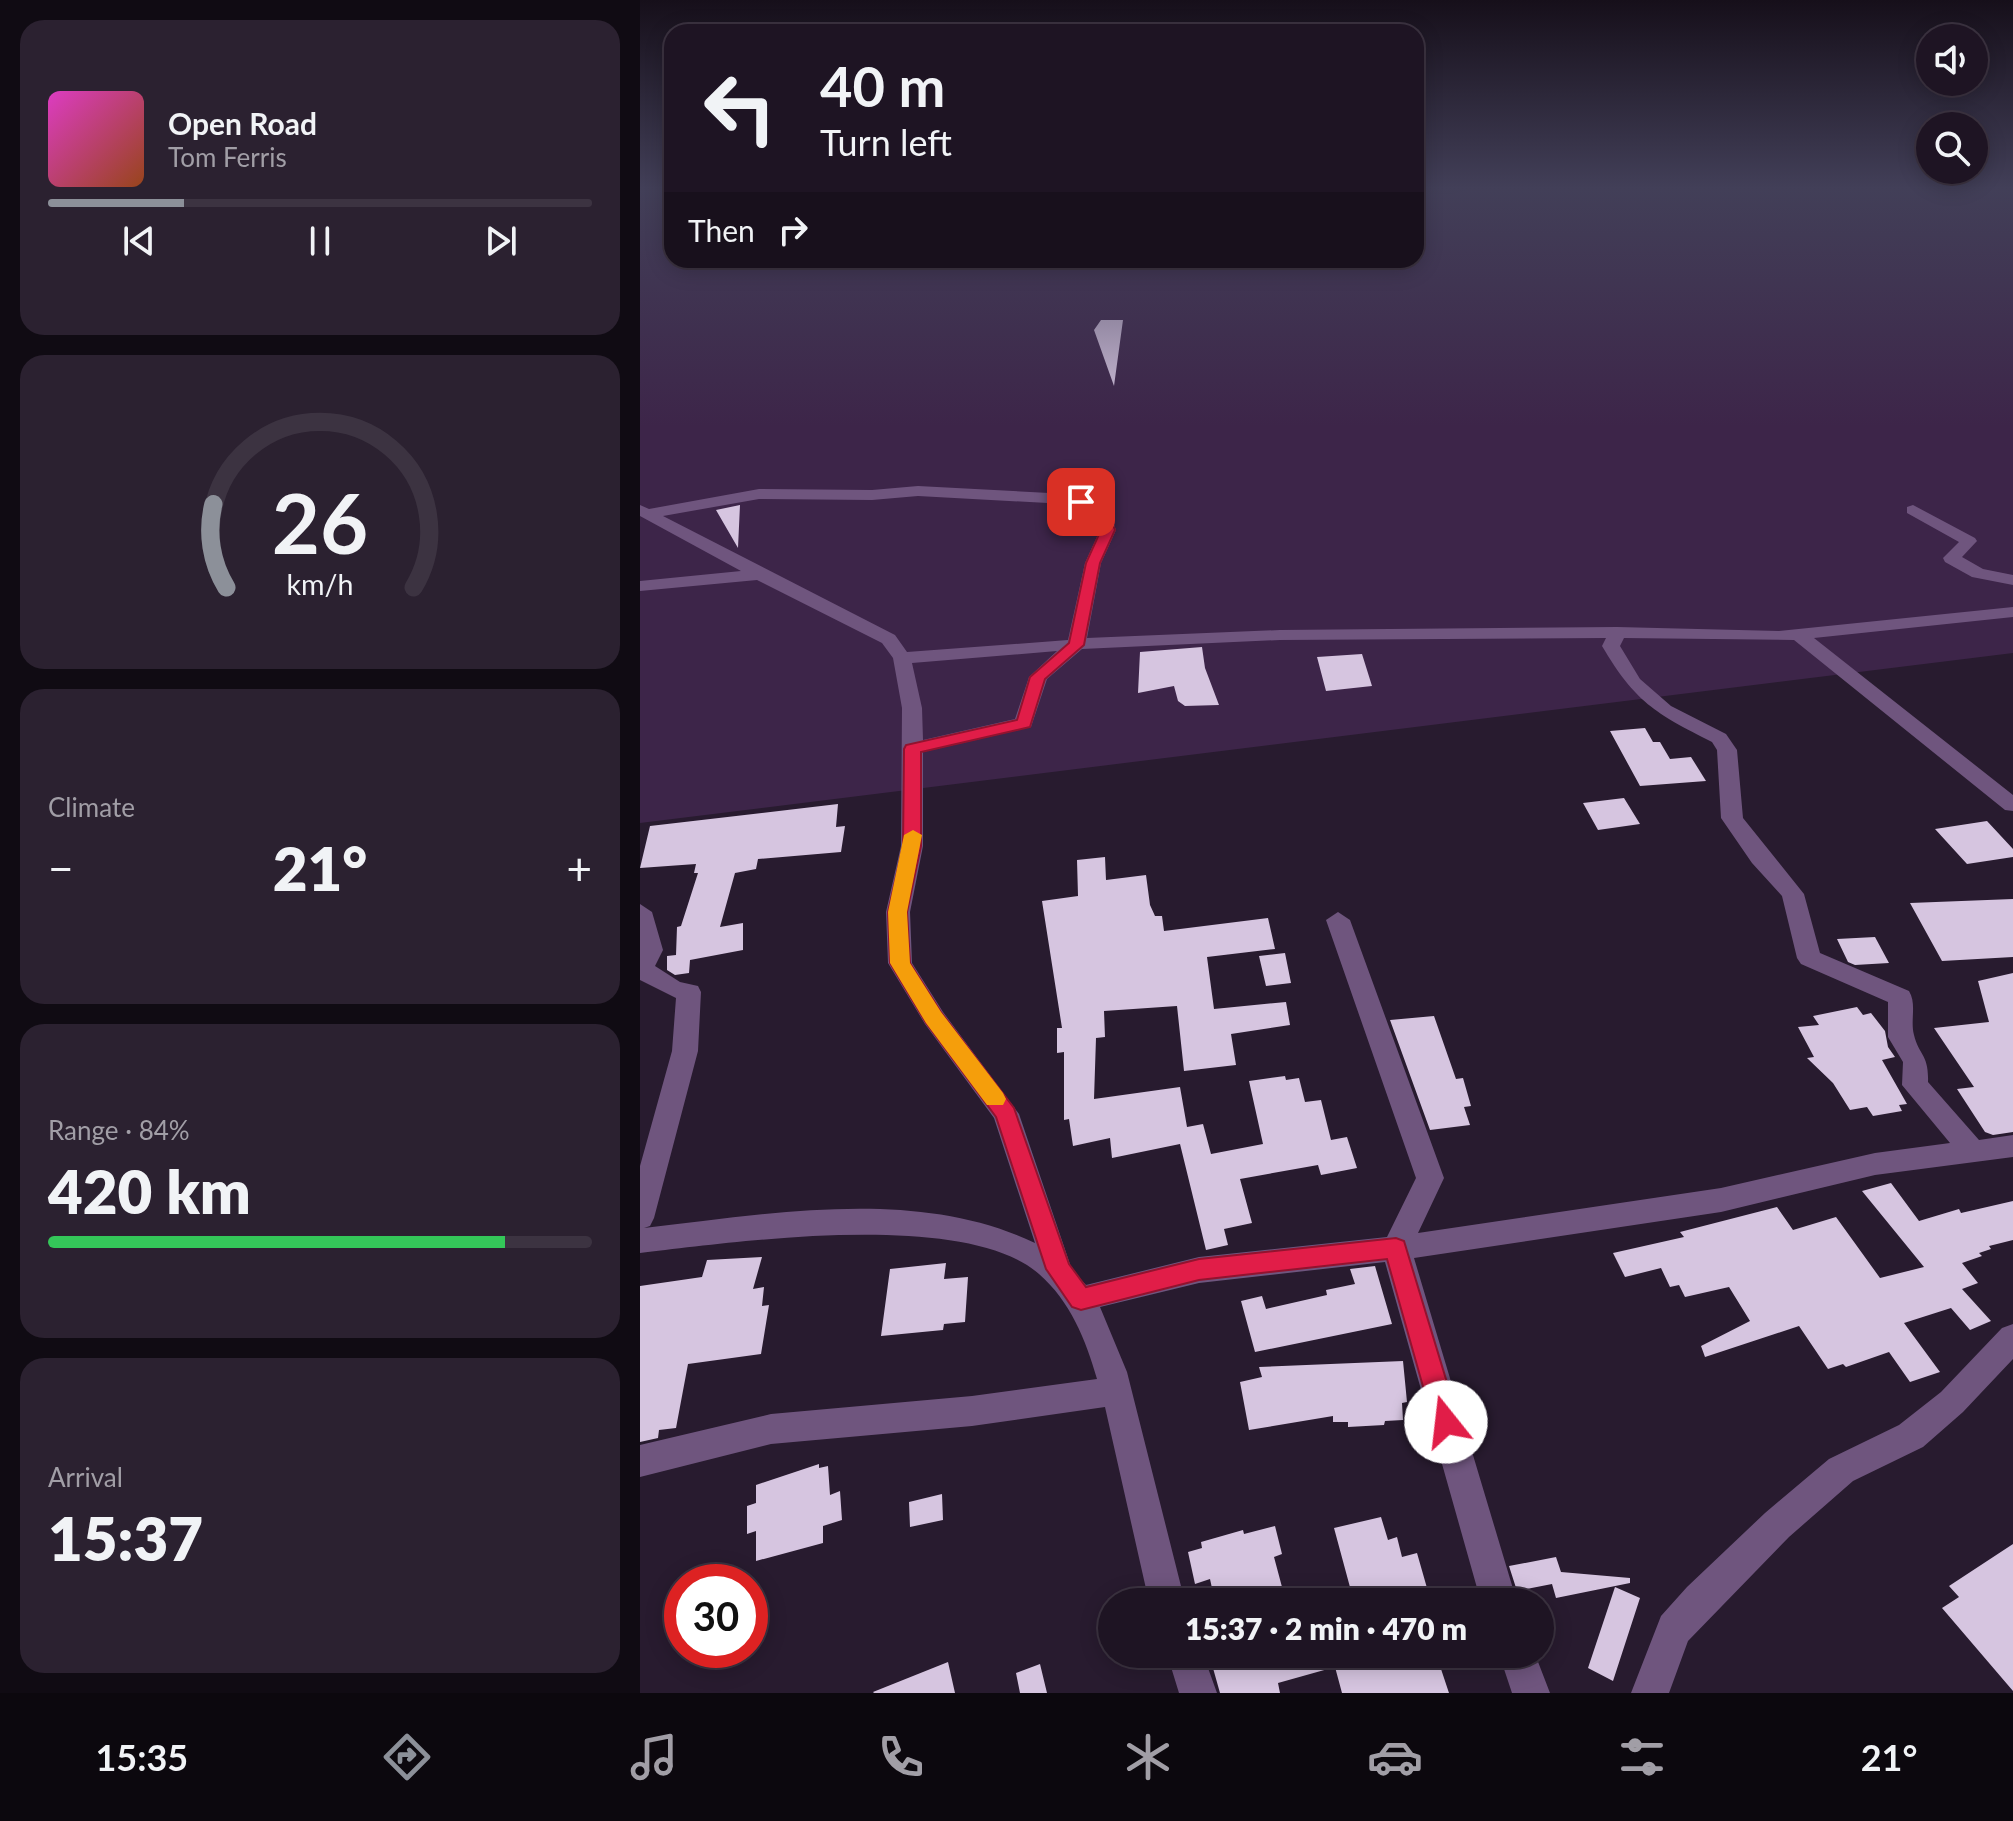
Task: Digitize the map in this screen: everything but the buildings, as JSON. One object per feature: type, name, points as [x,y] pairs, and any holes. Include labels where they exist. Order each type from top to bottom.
[{"type":"street","points":[[645,512],[774,493],[872,495],[918,491],[1068,499],[1102,510],[1108,530],[1093,563],[1076,645],[1038,677],[1024,723],[912,749]]},
{"type":"street","points":[[1913,510],[1969,541],[1951,558],[1978,573],[2013,580]]},
{"type":"street","points":[[645,512],[879,633],[889,639],[902,658],[909,686],[912,846],[898,912],[900,963],[934,1018],[1006,1114],[1058,1269],[1081,1299],[1115,1391],[1164,1588]]},
{"type":"street","points":[[640,586],[761,574]]},
{"type":"street","points":[[902,658],[1076,645],[1280,635],[1617,632],[1720,637],[1799,635],[2013,612]]},
{"type":"street","points":[[1617,632],[1611,646],[1633,682],[1664,710],[1719,738],[1727,750],[1732,818],[1760,858],[1793,894],[1809,958],[1900,997],[1901,1037],[1916,1062],[1915,1085],[1972,1150]]},
{"type":"street","points":[[1799,635],[2013,805]]},
{"type":"street","points":[[640,912],[651,950],[641,969],[673,989],[689,992],[685,1051],[640,1218]]},
{"type":"street","points":[[1338,920],[1430,1178],[1396,1248],[1495,1588]]},
{"type":"street","points":[[1081,1299],[1199,1270],[1396,1248],[1721,1200],[1875,1164],[2013,1146]]},
{"type":"street","points":[[640,1241],[808,1224],[885,1221],[967,1232],[1010,1245],[1058,1269]]},
{"type":"street","points":[[1650,1693],[1674,1629],[1700,1600],[1777,1525],[1841,1470],[1911,1436],[1952,1402],[2013,1338]]},
{"type":"street","points":[[640,1461],[771,1429],[972,1411],[1115,1391]]},
{"type":"street","points":[[1190,1668],[1198,1693]]},
{"type":"street","points":[[1522,1668],[1531,1693]]},
{"type":"shaded area","points":[[640,269],[2013,269],[2013,653],[640,823]]},
{"type":"slow traffic","points":[[913,835],[898,912],[896,949],[900,963],[907,979],[934,1018],[995,1099]]},
{"type":"route","points":[[1081,502],[1102,510],[1108,530],[1103,548],[1093,563],[1076,645],[1038,677],[1024,723],[912,749],[912,846],[898,912],[896,949],[900,963],[907,979],[934,1018],[1006,1114],[1026,1166],[1058,1269],[1081,1299],[1199,1270],[1396,1248],[1446,1422]]}]
